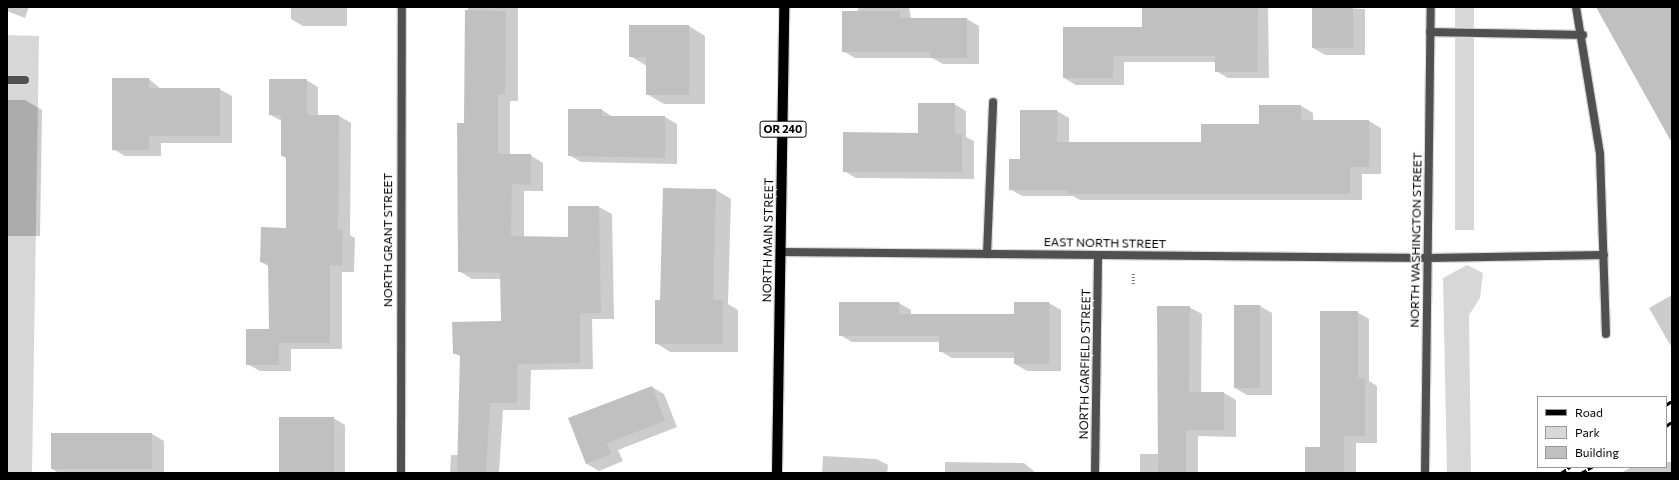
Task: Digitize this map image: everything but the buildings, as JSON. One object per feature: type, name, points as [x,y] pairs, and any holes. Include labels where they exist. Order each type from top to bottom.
[{"type":"main road","name":"NORTH MAIN STREET","points":[[777,473],[784,7]]},
{"type":"street","name":"NORTH GRANT STREET","points":[[401,473],[402,7]]},
{"type":"street","name":"NORTH WASHINGTON STREET","points":[[1425,473],[1431,7]]},
{"type":"street","points":[[1576,7],[1583,35],[1600,154],[1606,334]]},
{"type":"street","points":[[1430,32],[1583,35]]},
{"type":"street","points":[[7,80],[25,80]]},
{"type":"street","points":[[987,254],[993,102]]},
{"type":"street","name":"EAST NORTH STREET","points":[[781,252],[1428,258],[1604,255]]},
{"type":"street","name":"NORTH GARFIELD STREET","points":[[1095,473],[1098,255]]},
{"type":"green space","points":[[1455,7],[1474,7],[1474,230],[1455,230]]},
{"type":"green space","points":[[7,35],[39,36],[32,473],[7,473]]},
{"type":"green space","points":[[1467,265],[1483,273],[1480,298],[1469,315],[1471,473],[1447,473],[1443,278]]},
{"type":"railway","points":[[1667,404],[1672,401]]},
{"type":"railway","points":[[1667,425],[1672,422]]},
{"type":"railway","points":[[1561,473],[1568,468]]},
{"type":"railway","points":[[1581,473],[1590,468]]}]
